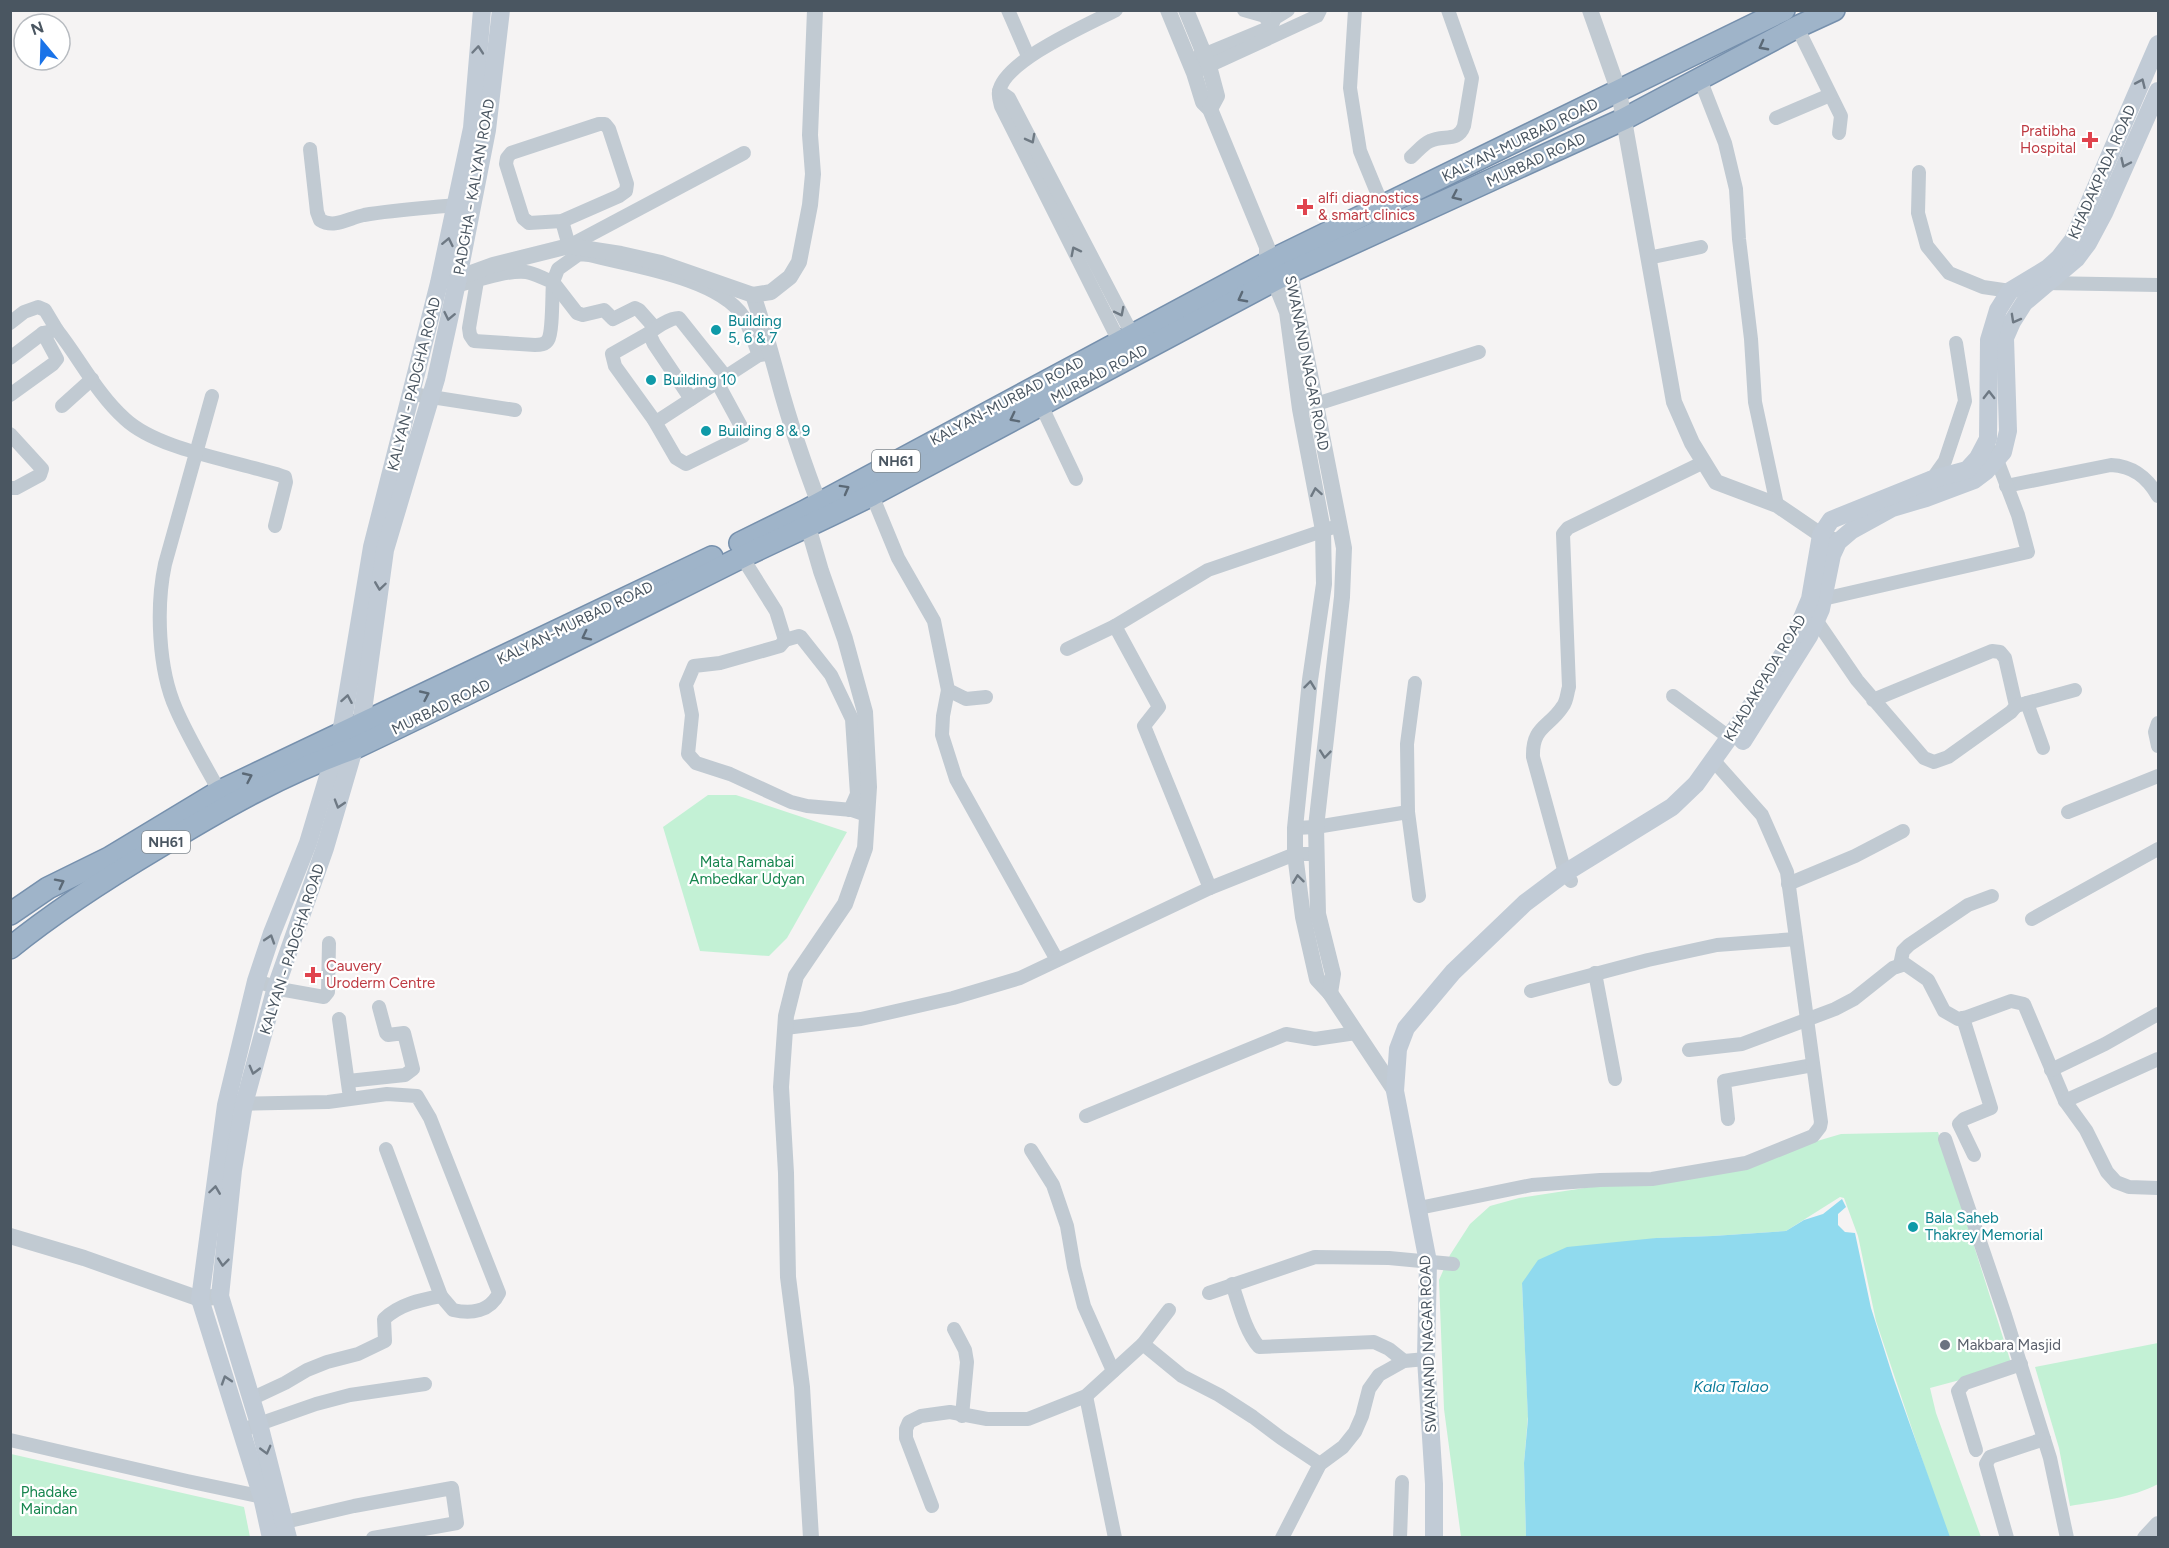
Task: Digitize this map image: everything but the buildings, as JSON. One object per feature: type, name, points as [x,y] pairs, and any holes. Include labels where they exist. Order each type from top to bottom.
[{"type":"highway","name":"KALYAN-MURBAD ROAD","points":[[10,914],[48,888],[223,798],[348,741],[361,725],[616,612],[814,515],[973,430],[1125,338],[1276,264],[1383,207],[1784,10]]},
{"type":"highway","name":"MURBAD ROAD","points":[[334,756],[348,741],[616,612],[742,557],[814,515],[872,495],[973,430],[1041,405],[1276,264],[1624,120],[1797,27],[1834,10]]},
{"type":"highway","name":"NH61","points":[[10,948],[223,798],[334,756]]},
{"type":"main road","name":"KALYAN - PADGHA ROAD","points":[[271,1538],[271,1498],[259,1424],[220,1296],[233,1170],[235,1104],[276,987],[348,741],[379,548],[451,283],[456,205],[480,129],[482,10]]},
{"type":"main road","name":"PADGHA - KALYAN ROAD","points":[[451,283],[501,10]]},
{"type":"main road","name":"KHADAKPADA ROAD","points":[[1928,489],[1974,480],[2003,452],[2008,430],[2005,338],[2024,303],[2076,259],[2088,243],[2106,185],[2158,44]]},
{"type":"main road","name":"KHADAKPADA ROAD","points":[[2010,291],[2048,268],[2073,240],[2158,91]]},
{"type":"main road","points":[[1989,439],[1989,340],[1998,310],[2010,291]]},
{"type":"main road","name":"KHADAKPADA ROAD","points":[[1811,617],[1810,599],[1829,539],[1853,520],[1892,508],[1967,470],[1985,449],[1989,439]]},
{"type":"main road","name":"KHADAKPADA ROAD","points":[[1401,1043],[1412,1034],[1460,976],[1528,906],[1568,877],[1677,812],[1719,765],[1788,659],[1822,599],[1832,555],[1829,539]]},
{"type":"main road","points":[[361,725],[379,548]]},
{"type":"main road","name":"KHADAKPADA ROAD","points":[[1719,765],[1730,738],[1762,699]]},
{"type":"main road","name":"KALYAN - PADGHA ROAD","points":[[287,1530],[242,1430],[200,1299],[256,981],[272,933],[317,845],[334,756]]},
{"type":"main road","points":[[1395,1091],[1401,1043]]},
{"type":"main road","name":"SWANAND NAGAR ROAD","points":[[1395,1091],[1428,1262],[1426,1359],[1434,1484],[1434,1538]]},
{"type":"street","points":[[569,246],[661,263],[753,295],[771,292],[790,277],[799,262],[810,205],[813,174],[810,135],[815,10]]},
{"type":"street","points":[[1008,10],[1028,56]]},
{"type":"street","points":[[1116,10],[1028,56],[1008,76],[999,91],[1009,98],[1042,172],[1125,338]]},
{"type":"street","points":[[1168,10],[1199,64]]},
{"type":"street","points":[[1186,10],[1199,64]]},
{"type":"street","points":[[1245,10],[1266,16],[1271,27]]},
{"type":"street","points":[[1199,64],[1271,27],[1275,18],[1288,10]]},
{"type":"street","points":[[1199,64],[1317,16],[1320,10]]},
{"type":"street","points":[[1411,157],[1431,140],[1456,137],[1462,132],[1464,126],[1472,78],[1448,10]]},
{"type":"street","points":[[1590,10],[1619,92],[1674,402],[1692,443],[1716,482],[1777,505],[1829,539]]},
{"type":"street","points":[[1350,14],[1350,88],[1360,151],[1383,207]]},
{"type":"street","points":[[1797,27],[1841,116],[1839,133]]},
{"type":"street","name":"SWANAND NAGAR ROAD","points":[[1199,64],[1217,96],[1210,110],[1276,264],[1308,407],[1331,528],[1310,681],[1295,828],[1296,854],[1320,954],[1333,974],[1330,993],[1395,1091]]},
{"type":"street","points":[[1700,79],[1725,142],[1736,189],[1755,402],[1777,505]]},
{"type":"street","points":[[1776,118],[1830,94]]},
{"type":"street","points":[[605,124],[609,129],[627,184],[626,191],[620,196],[562,221],[537,224],[529,223],[523,218],[506,165],[507,158],[511,153],[605,124]]},
{"type":"street","points":[[310,149],[317,212],[320,220],[325,224],[363,216],[456,205]]},
{"type":"street","points":[[451,283],[493,265],[569,246],[744,153]]},
{"type":"street","points":[[1919,172],[1918,213],[1927,246],[1949,273],[1983,287],[2010,291],[2047,282],[2158,285]]},
{"type":"street","points":[[562,221],[569,246]]},
{"type":"street","points":[[1648,258],[1701,247]]},
{"type":"street","points":[[477,281],[470,328],[470,335],[474,341],[535,345],[543,345],[548,341],[553,282],[558,269],[579,254],[660,273],[719,294],[742,316],[778,380],[814,515],[865,712],[869,787],[865,848],[845,904],[796,976],[785,1028],[781,1087],[788,1277],[802,1387],[811,1538]]},
{"type":"street","points":[[451,283],[526,272],[553,282],[577,313],[583,315],[604,310],[613,319],[635,309],[639,310],[652,331],[654,344],[691,399]]},
{"type":"street","points":[[753,295],[765,354]]},
{"type":"street","points":[[10,323],[24,312],[38,307],[45,310],[57,358]]},
{"type":"street","points":[[676,317],[679,318],[721,380],[743,429],[743,436],[686,464],[676,458],[654,420],[621,374],[612,359],[612,354],[676,317]]},
{"type":"street","points":[[50,332],[75,353],[107,402],[126,421],[144,433],[196,452],[285,477],[286,482],[275,526]]},
{"type":"street","points":[[10,358],[50,332]]},
{"type":"street","points":[[1928,489],[1945,461],[1965,401],[1956,343]]},
{"type":"street","points":[[1308,407],[1479,352]]},
{"type":"street","points":[[10,395],[53,364],[57,358],[75,353]]},
{"type":"street","points":[[654,420],[658,420],[765,354]]},
{"type":"street","points":[[62,406],[92,379]]},
{"type":"street","points":[[212,396],[165,564],[159,622],[168,684],[176,708],[223,798]]},
{"type":"street","points":[[421,396],[515,410]]},
{"type":"street","points":[[1041,405],[1076,480]]},
{"type":"street","points":[[10,434],[42,469],[40,475],[16,488],[10,488]]},
{"type":"street","points":[[1822,599],[2028,552],[2018,515],[1989,439]]},
{"type":"street","points":[[1568,877],[1533,757],[1532,743],[1536,735],[1564,704],[1569,687],[1563,534],[1568,528],[1704,462]]},
{"type":"street","points":[[2006,486],[2111,465],[2125,465],[2138,472],[2158,496]]},
{"type":"street","points":[[872,495],[898,558],[934,621],[948,690],[942,735],[956,779],[1057,960]]},
{"type":"street","points":[[1067,650],[1115,626],[1208,570],[1331,528]]},
{"type":"street","name":"SWANAND NAGAR ROAD","points":[[1311,915],[1316,827],[1343,585],[1344,548],[1331,528]]},
{"type":"street","points":[[742,557],[776,611],[785,640]]},
{"type":"street","points":[[1324,584],[1343,585]]},
{"type":"street","points":[[1811,617],[1873,700],[1924,758],[1934,762],[1948,757],[2021,705],[2075,690]]},
{"type":"street","points":[[1115,626],[1159,707],[1144,726],[1210,888]]},
{"type":"street","points":[[850,810],[857,794],[852,719],[831,675],[801,637],[785,640],[780,646],[730,661],[694,666],[686,685],[692,715],[688,754],[696,763],[730,774],[791,802],[807,806],[850,810],[867,815]]},
{"type":"street","points":[[1873,700],[1992,651],[2000,652],[2021,705],[2043,748]]},
{"type":"street","points":[[1415,683],[1407,744],[1408,812],[1419,896]]},
{"type":"street","points":[[948,690],[966,699],[986,697]]},
{"type":"street","points":[[1673,696],[1730,738]]},
{"type":"street","points":[[2158,723],[2155,732],[2158,746]]},
{"type":"street","points":[[1419,1208],[1532,1185],[1652,1179],[1746,1163],[1802,1142],[1813,1136],[1820,1128],[1787,872],[1762,814],[1719,765]]},
{"type":"street","points":[[2068,812],[2158,776]]},
{"type":"street","points":[[1295,828],[1316,827],[1408,812]]},
{"type":"street","points":[[1788,884],[1855,856],[1903,831]]},
{"type":"street","points":[[2032,919],[2158,849]]},
{"type":"street","points":[[785,1028],[861,1019],[953,998],[1020,978],[1210,888],[1296,854],[1316,854]]},
{"type":"street","points":[[1900,965],[1903,951],[1909,945],[1968,906],[1992,896]]},
{"type":"street","points":[[1531,991],[1595,973],[1717,945],[1796,939]]},
{"type":"street","points":[[256,981],[324,997],[328,992],[329,943]]},
{"type":"street","points":[[1689,1050],[1742,1044],[1807,1019],[1854,999],[1900,965],[1905,964],[1928,980],[1944,1011],[1951,1017],[1963,1018],[2011,1001],[2024,1004],[2065,1101],[2086,1130],[2107,1172],[2116,1182],[2129,1187],[2158,1188]]},
{"type":"street","points":[[1595,973],[1615,1079]]},
{"type":"street","points":[[380,1007],[386,1033],[391,1035],[404,1033],[413,1069],[410,1073],[417,1096],[430,1118],[499,1293],[495,1301],[483,1310],[469,1313],[453,1310],[441,1296],[386,1149]]},
{"type":"street","points":[[2051,1070],[2105,1044],[2158,1014]]},
{"type":"street","points":[[1963,1018],[1991,1108],[1964,1119],[1959,1124],[1974,1155]]},
{"type":"street","points":[[339,1019],[350,1099]]},
{"type":"street","points":[[1086,1116],[1286,1034],[1315,1039],[1356,1033]]},
{"type":"street","points":[[1369,1054],[1401,1043]]},
{"type":"street","points":[[2065,1101],[2158,1059]]},
{"type":"street","points":[[1728,1119],[1724,1081],[1813,1065]]},
{"type":"street","points":[[348,1082],[410,1073]]},
{"type":"street","points":[[235,1104],[328,1102],[387,1094],[417,1096]]},
{"type":"street","points":[[1945,1139],[2021,1364],[2050,1458],[2067,1538]]},
{"type":"street","points":[[1031,1149],[1053,1185],[1067,1226],[1084,1306],[1113,1371]]},
{"type":"street","points":[[10,1236],[84,1258],[200,1299],[220,1296]]},
{"type":"street","points":[[1209,1293],[1314,1257],[1389,1258],[1453,1264]]},
{"type":"street","points":[[1232,1284],[1248,1329],[1259,1347],[1374,1342],[1389,1349],[1404,1361]]},
{"type":"street","points":[[251,1399],[307,1370],[358,1354],[385,1341],[384,1320],[390,1313],[412,1302],[441,1296]]},
{"type":"street","points":[[932,1506],[906,1438],[909,1422],[921,1416],[950,1412],[987,1419],[1028,1419],[1086,1396],[1143,1344],[1169,1310]]},
{"type":"street","points":[[954,1329],[965,1350],[967,1362],[962,1416]]},
{"type":"street","points":[[1143,1344],[1182,1376],[1219,1395],[1320,1464]]},
{"type":"street","points":[[1282,1538],[1320,1464],[1343,1447],[1355,1432],[1369,1389],[1379,1375],[1404,1361],[1426,1359]]},
{"type":"street","points":[[1976,1450],[1958,1391],[1965,1383],[2021,1364]]},
{"type":"street","points":[[242,1430],[316,1404],[350,1395],[425,1384]]},
{"type":"street","points":[[1086,1396],[1115,1538]]},
{"type":"street","points":[[1995,1449],[2043,1436]]},
{"type":"street","points":[[2007,1538],[1986,1464],[1987,1460],[2043,1436]]},
{"type":"street","points":[[10,1440],[271,1498]]},
{"type":"street","points":[[1400,1538],[1402,1482]]},
{"type":"street","points":[[287,1530],[354,1506],[452,1488],[457,1523],[373,1538]]},
{"type":"street","points":[[2145,1538],[2158,1524]]},
{"type":"green space","name":"Mata Ramabai Ambedkar Udyan","points":[[708,795],[736,795],[847,832],[787,938],[769,956],[700,951],[663,827]]},
{"type":"green space","points":[[1938,1132],[2012,1366],[1930,1388],[1936,1413],[1981,1537],[1948,1537],[1876,1321],[1858,1236],[1844,1198],[1840,1197],[1786,1231],[1656,1238],[1522,1283],[1528,1416],[1524,1463],[1526,1537],[1461,1537],[1444,1409],[1439,1280],[1450,1255],[1470,1224],[1490,1206],[1519,1198],[1735,1165],[1841,1134]]},
{"type":"green space","points":[[2158,1343],[2158,1484],[2126,1496],[2070,1506],[2059,1448],[2035,1367]]},
{"type":"green space","name":"Phadake Maindan","points":[[11,1454],[244,1507],[250,1537],[11,1537]]},
{"type":"water","name":"Kala Talao","points":[[1842,1199],[1846,1207],[1838,1214],[1838,1225],[1845,1232],[1855,1233],[1871,1308],[1950,1537],[1526,1537],[1524,1463],[1528,1419],[1522,1283],[1538,1260],[1567,1247],[1656,1238],[1786,1231],[1804,1220],[1823,1214]]},
{"type":"place","name":"Pratibha Hospital","points":[[2090,140]]},
{"type":"place","name":"alfi diagnostics & smart clinics","points":[[1305,207]]},
{"type":"place","name":"Building 5, 6 & 7","points":[[716,330]]},
{"type":"place","name":"Building 10","points":[[651,380]]},
{"type":"place","name":"Building 8 & 9","points":[[706,431]]},
{"type":"place","name":"Cauvery Uroderm Centre","points":[[313,975]]},
{"type":"place","name":"Bala Saheb Thakrey Memorial","points":[[1913,1227]]},
{"type":"place","name":"Makbara Masjid","points":[[1945,1345]]}]
